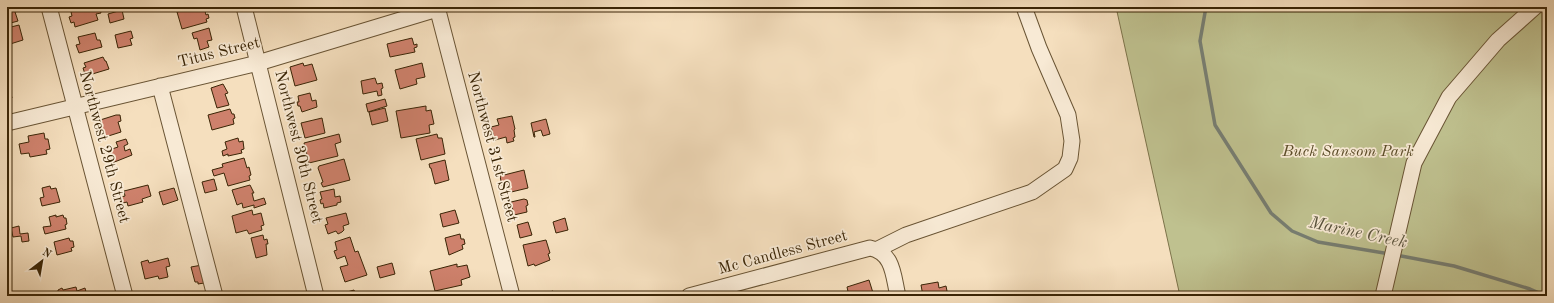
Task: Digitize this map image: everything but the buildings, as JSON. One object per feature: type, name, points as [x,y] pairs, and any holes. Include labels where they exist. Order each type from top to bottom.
[{"type":"street","name":"Northwest 29th Street","points":[[49,7],[125,296]]},
{"type":"street","name":"Northwest 30th Street","points":[[244,7],[316,296]]},
{"type":"street","points":[[898,296],[889,260],[882,252],[906,235],[1032,192],[1065,169],[1070,158],[1072,141],[1068,115],[1039,48],[1024,7]]},
{"type":"street","points":[[1385,291],[1414,163],[1449,97],[1498,40],[1535,7]]},
{"type":"street","name":"Titus Street","points":[[7,123],[258,63],[437,8]]},
{"type":"street","name":"Northwest 31st Street","points":[[437,8],[512,296]]},
{"type":"street","points":[[160,86],[215,296]]},
{"type":"street","name":"Mc Candless Street","points":[[695,295],[870,248],[882,252]]},
{"type":"green space","name":"Buck Sansom Park","points":[[1116,7],[1547,7],[1547,296],[1180,296]]},
{"type":"waterway","name":"Marine Creek","points":[[1206,7],[1200,41],[1215,125],[1271,213],[1292,231],[1318,242],[1390,254]]},
{"type":"waterway","name":"Marine Creek","points":[[1396,255],[1454,266],[1530,289],[1546,296]]}]
